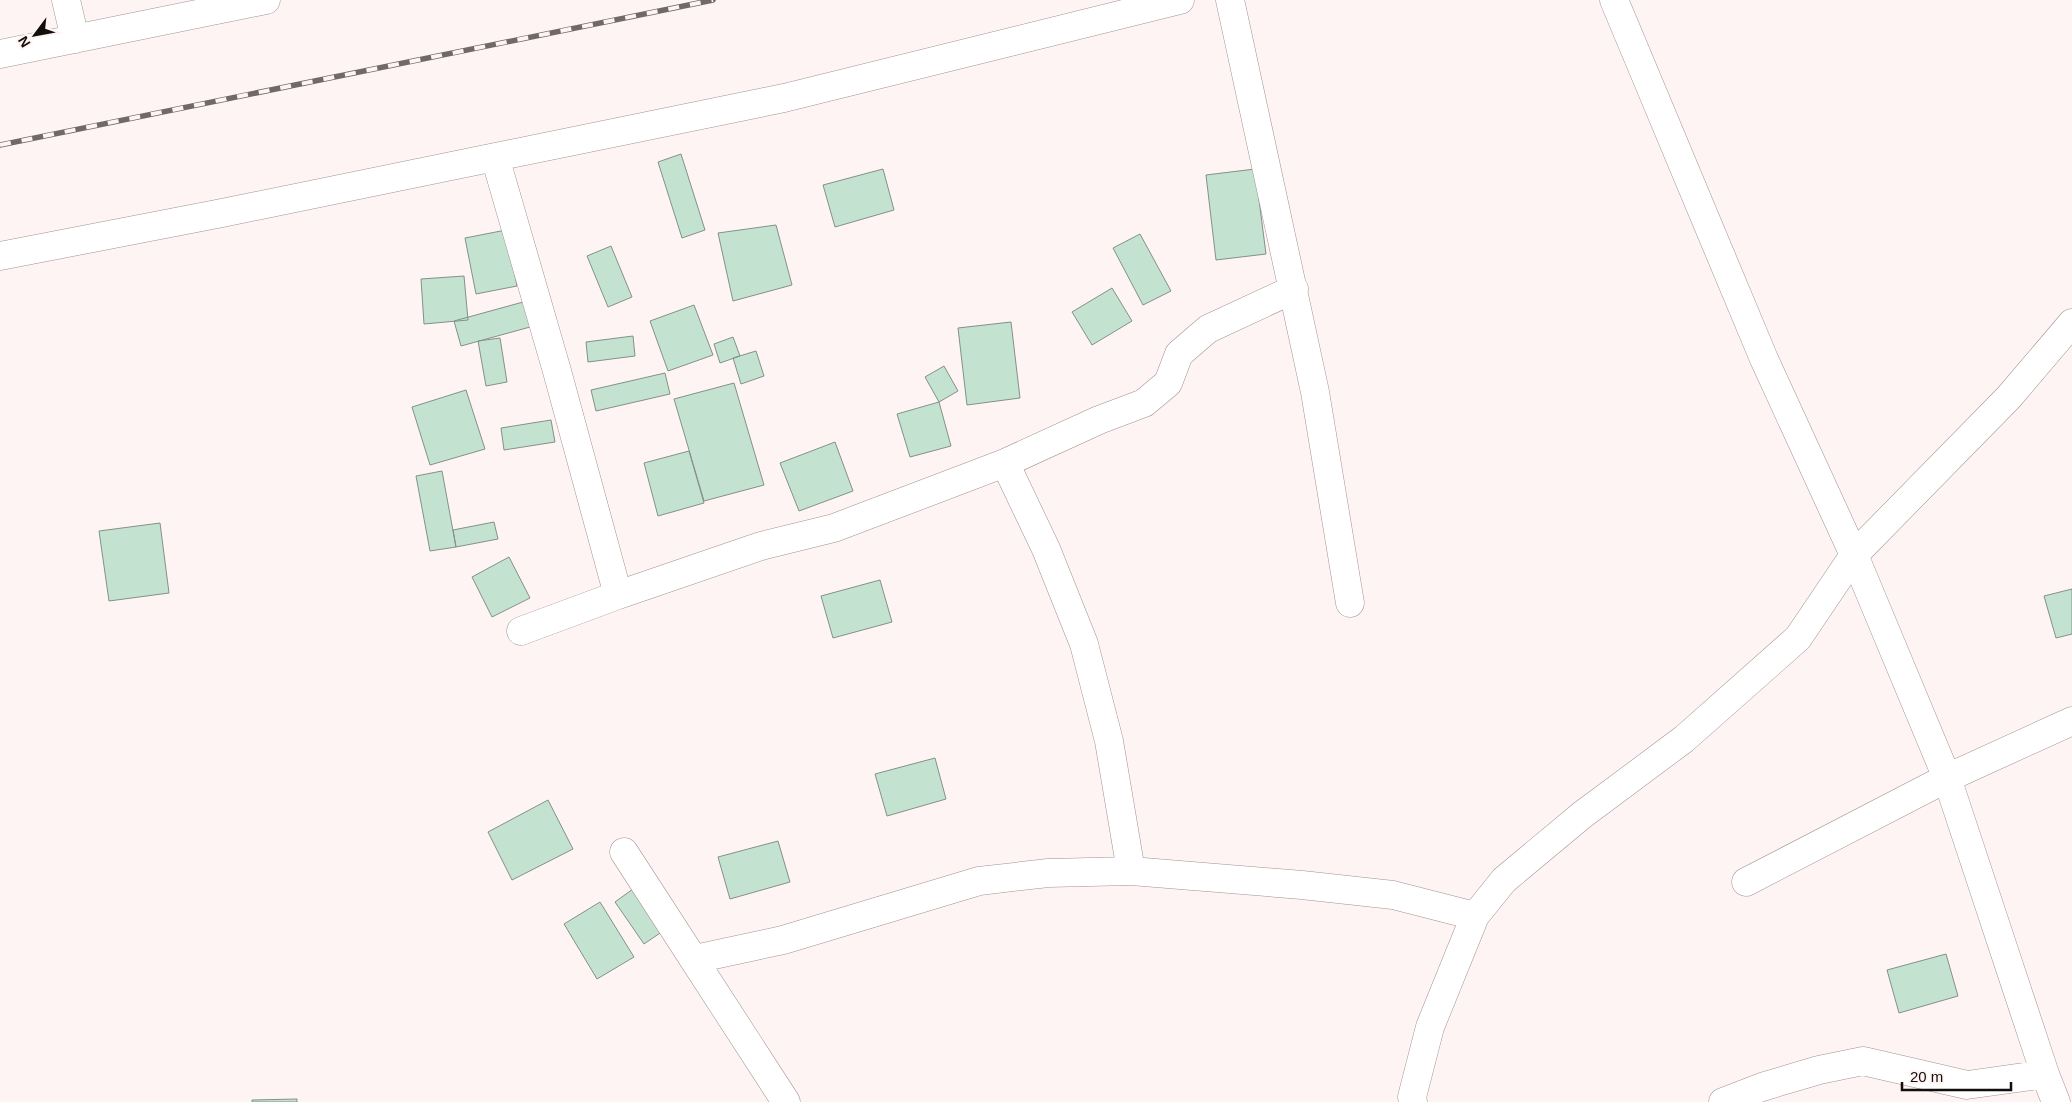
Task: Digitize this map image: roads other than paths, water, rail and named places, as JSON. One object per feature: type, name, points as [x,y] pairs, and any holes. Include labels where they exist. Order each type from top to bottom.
[{"type":"street","points":[[66,0],[74,39]]},
{"type":"street","points":[[0,54],[266,0]]},
{"type":"street","points":[[0,256],[784,98],[1180,0]]},
{"type":"street","points":[[1230,0],[1315,392],[1350,603]]},
{"type":"street","points":[[1614,0],[1764,359],[1854,555],[1947,778],[2044,1074],[2056,1102]]},
{"type":"street","points":[[495,157],[557,371],[618,594]]},
{"type":"street","points":[[521,632],[618,594],[761,546],[834,528],[1004,463],[1099,420],[1144,403],[1168,382],[1179,354],[1208,329],[1294,289]]},
{"type":"street","points":[[1416,1101],[1430,1026],[1475,916],[1504,880],[1582,815],[1684,739],[1798,638],[1854,555],[2009,397],[2072,323]]},
{"type":"street","points":[[1004,463],[1046,549],[1084,644],[1109,741],[1131,871]]},
{"type":"street","points":[[1746,882],[1947,778],[2072,721]]},
{"type":"street","points":[[624,852],[786,1102]]},
{"type":"street","points":[[695,959],[783,940],[979,881],[1048,874],[1131,871],[1302,885],[1393,895],[1475,916]]},
{"type":"street","points":[[1723,1102],[1819,1070],[1863,1061],[1967,1085],[2044,1074]]},
{"type":"railway","points":[[0,145],[713,0]]}]
